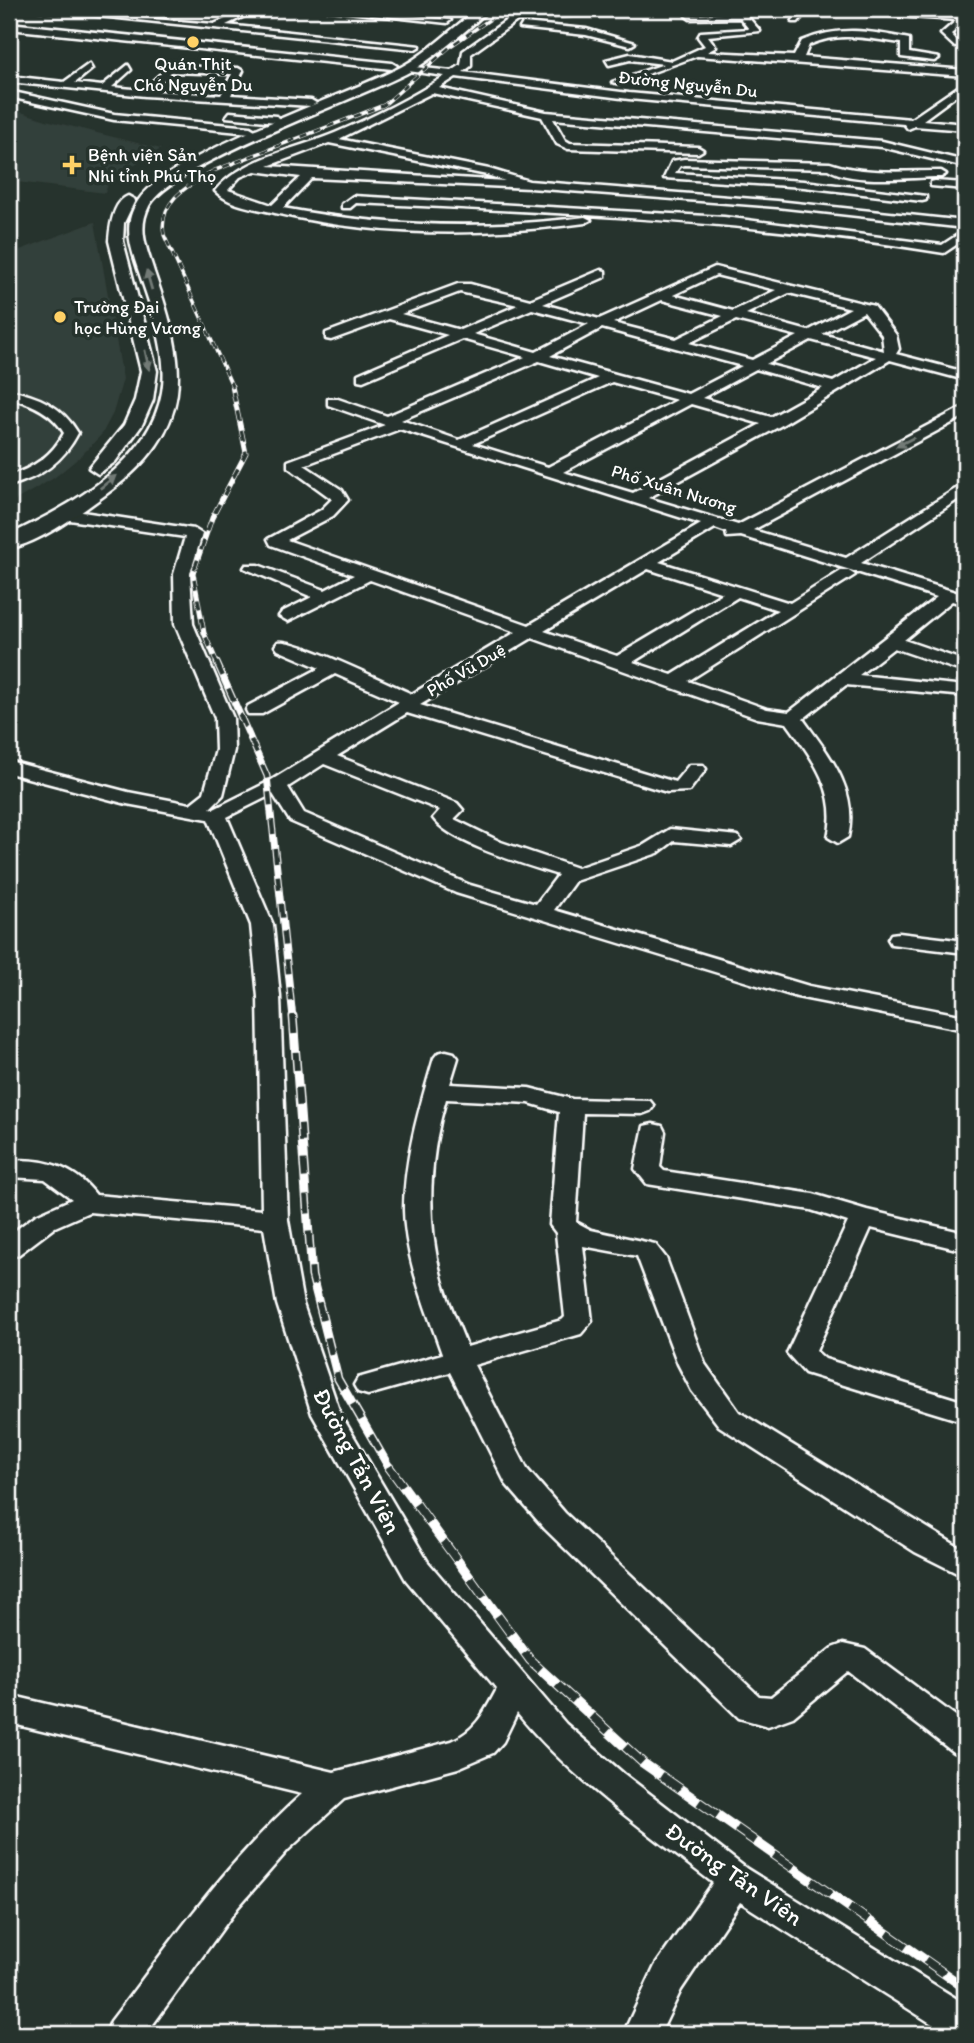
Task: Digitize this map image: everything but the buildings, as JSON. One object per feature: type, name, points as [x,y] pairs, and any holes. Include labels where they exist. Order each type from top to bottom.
[{"type":"main road","points":[[89,475],[121,446],[137,420],[148,390],[146,356],[116,241],[117,223],[125,203],[142,187],[178,162],[276,119],[408,68],[466,9]]},
{"type":"main road","points":[[9,543],[63,514],[122,472],[143,450],[158,428],[171,391],[168,356],[136,240],[136,223],[144,202],[169,180],[194,164],[392,66],[429,34],[484,9]]},
{"type":"main road","points":[[148,390],[171,391]]},
{"type":"main road","points":[[9,526],[41,508]]},
{"type":"street","points":[[36,9],[415,46]]},
{"type":"street","points":[[70,33],[126,9]]},
{"type":"street","points":[[181,44],[255,9]]},
{"type":"street","points":[[325,9],[447,28]]},
{"type":"street","points":[[636,212],[544,226],[465,230],[348,223],[230,198],[221,191],[236,175],[385,117],[455,74],[466,65],[466,53],[506,24],[531,15],[680,9]]},
{"type":"street","points":[[795,20],[805,9]]},
{"type":"street","points":[[833,9],[874,10],[964,21]]},
{"type":"street","points":[[848,44],[863,34],[874,10]]},
{"type":"street","points":[[213,13],[267,19]]},
{"type":"street","points":[[617,82],[676,63],[711,47],[703,37],[704,34],[756,31],[742,15],[687,19]]},
{"type":"street","points":[[635,21],[649,21]]},
{"type":"street","points":[[929,21],[964,21]]},
{"type":"street","points":[[955,44],[946,34],[964,21]]},
{"type":"street","points":[[506,24],[586,32],[630,43]]},
{"type":"street","points":[[9,26],[392,66]]},
{"type":"street","points":[[9,36],[54,31]]},
{"type":"street","points":[[797,61],[805,43],[817,37],[841,32],[906,41],[904,55],[941,58]]},
{"type":"street","points":[[310,56],[342,40]]},
{"type":"street","points":[[701,55],[745,54],[890,70],[965,73]]},
{"type":"street","points":[[609,62],[630,57],[676,63],[732,65],[773,57]]},
{"type":"street","points":[[65,86],[89,67]]},
{"type":"street","points":[[104,89],[128,68]]},
{"type":"street","name":"Đường Nguyễn Du","points":[[408,68],[629,96],[965,127]]},
{"type":"street","points":[[145,93],[169,69],[238,71],[225,99]]},
{"type":"street","points":[[9,79],[145,93],[318,104]]},
{"type":"street","points":[[583,91],[599,83],[651,84]]},
{"type":"street","points":[[882,144],[965,85]]},
{"type":"street","points":[[429,89],[585,131],[595,120],[608,112]]},
{"type":"street","points":[[9,94],[124,119],[250,130]]},
{"type":"street","points":[[618,104],[629,96]]},
{"type":"street","points":[[45,101],[199,113]]},
{"type":"street","points":[[212,114],[276,119]]},
{"type":"street","points":[[548,120],[595,120],[882,144],[965,164]]},
{"type":"street","points":[[548,120],[561,142],[571,146],[778,144],[781,134]]},
{"type":"street","points":[[330,140],[489,172],[528,185]]},
{"type":"street","points":[[275,209],[316,174],[374,150]]},
{"type":"street","points":[[636,212],[646,194],[680,162],[773,160],[834,166],[844,173],[938,179],[965,186]]},
{"type":"street","points":[[881,238],[900,216],[922,198],[938,179],[948,160]]},
{"type":"street","points":[[254,168],[777,204],[965,225]]},
{"type":"street","points":[[668,176],[804,184],[922,198]]},
{"type":"street","points":[[363,177],[349,203],[513,206],[636,212],[881,238],[944,249],[965,234]]},
{"type":"street","points":[[513,206],[528,185]]},
{"type":"street","points":[[761,225],[777,204]]},
{"type":"street","points":[[634,499],[775,423],[889,355],[892,349],[889,335],[872,312],[863,307],[715,271],[599,324],[537,357],[392,423],[293,464],[337,493],[340,500],[327,513],[276,539],[282,545],[617,664],[764,714],[793,718],[891,641],[958,597]]},
{"type":"street","points":[[363,377],[601,274]]},
{"type":"street","points":[[331,336],[462,288],[833,386]]},
{"type":"street","points":[[675,345],[787,289]]},
{"type":"street","points":[[662,296],[965,376]]},
{"type":"street","points":[[549,473],[863,307]]},
{"type":"street","points":[[390,315],[775,423]]},
{"type":"street","points":[[460,445],[609,377]]},
{"type":"street","points":[[9,394],[50,408],[66,421],[71,433],[64,449],[50,463],[9,481]]},
{"type":"street","points":[[333,402],[392,423]]},
{"type":"street","name":"Phố Vũ Duệ","points":[[732,533],[965,410]]},
{"type":"street","name":"Phố Xuân Nương","points":[[392,423],[848,569],[891,588],[958,597]]},
{"type":"street","name":"Phố Vũ Duệ","points":[[205,812],[277,785],[409,704],[649,564],[732,533],[965,424]]},
{"type":"street","points":[[674,682],[792,610],[965,488]]},
{"type":"street","points":[[9,767],[127,798],[205,812],[213,795],[227,734],[224,718],[184,624],[182,574],[194,534],[63,514]]},
{"type":"street","points":[[649,564],[792,610]]},
{"type":"street","points":[[252,568],[325,596]]},
{"type":"street","points":[[288,616],[367,575]]},
{"type":"street","points":[[617,664],[737,591]]},
{"type":"street","points":[[841,679],[957,690],[963,663],[891,641]]},
{"type":"street","points":[[284,646],[336,666],[409,704],[674,788],[682,787],[696,769]]},
{"type":"street","points":[[255,710],[336,666]]},
{"type":"street","points":[[793,718],[834,777],[843,825],[838,837]]},
{"type":"street","points":[[323,757],[450,807],[453,810],[443,818],[447,823],[494,846],[570,874],[588,872],[642,853],[670,835],[731,840]]},
{"type":"street","points":[[277,785],[297,817],[463,889],[805,992],[965,1023]]},
{"type":"street","name":"Đường Tản Viên","points":[[205,812],[238,861],[263,934],[269,997],[275,1220],[290,1304],[326,1414],[417,1571],[513,1689],[573,1751],[735,1880],[965,2024]]},
{"type":"street","points":[[541,912],[570,874]]},
{"type":"street","points":[[899,939],[965,947]]},
{"type":"street","points":[[446,1058],[427,1122],[416,1210],[428,1276],[458,1360],[516,1476],[555,1521],[750,1707],[768,1712],[782,1707],[843,1657],[854,1658],[965,1742]]},
{"type":"street","points":[[436,1093],[456,1089],[555,1098],[571,1110]]},
{"type":"street","points":[[571,1110],[578,1105],[642,1107]]},
{"type":"street","points":[[368,1385],[570,1327],[579,1321],[569,1232],[564,1225],[571,1110]]},
{"type":"street","points":[[653,1132],[647,1169],[656,1178],[813,1202],[863,1218],[965,1242]]},
{"type":"street","points":[[9,1169],[29,1165],[55,1172],[81,1192],[88,1203]]},
{"type":"street","points":[[9,1249],[46,1219],[62,1210],[88,1203],[275,1220]]},
{"type":"street","points":[[863,1218],[801,1353],[815,1366],[965,1412]]},
{"type":"street","points":[[569,1232],[646,1250],[653,1258],[694,1373],[708,1398],[729,1419],[926,1544],[965,1565]]},
{"type":"street","points":[[124,2034],[226,1896],[276,1839],[334,1787],[458,1754],[481,1742],[491,1732],[513,1689]]},
{"type":"street","points":[[9,1709],[334,1787]]},
{"type":"street","points":[[641,2034],[668,1978],[735,1880]]},
{"type":"shaded area","name":"Bệnh viện Sản Nhi tỉnh Phú Thọ","points":[[9,108],[161,149],[109,181],[105,193],[9,181]]},
{"type":"shaded area","name":"Trường Đại học Hùng Vương","points":[[95,222],[123,379],[113,413],[102,434],[81,456],[54,478],[9,504],[9,254]]},
{"type":"railway","points":[[233,388],[164,235],[163,223],[170,204],[184,189],[213,171],[384,105],[452,45],[505,9]]},
{"type":"railway","points":[[218,665],[204,633],[193,573],[212,518],[246,453],[232,386]]},
{"type":"railway","points":[[217,663],[267,776],[293,1018]]},
{"type":"railway","points":[[293,1016],[312,1276],[338,1379],[390,1469]]},
{"type":"railway","points":[[389,1467],[530,1660],[643,1763],[965,1988]]},
{"type":"place","name":"Quán Thịt Chó Nguyễn Du","points":[[193,42]]},
{"type":"place","name":"Bệnh viện Sản Nhi tỉnh Phú Thọ","points":[[72,165]]},
{"type":"place","name":"Trường Đại học Hùng Vương","points":[[60,317]]}]
